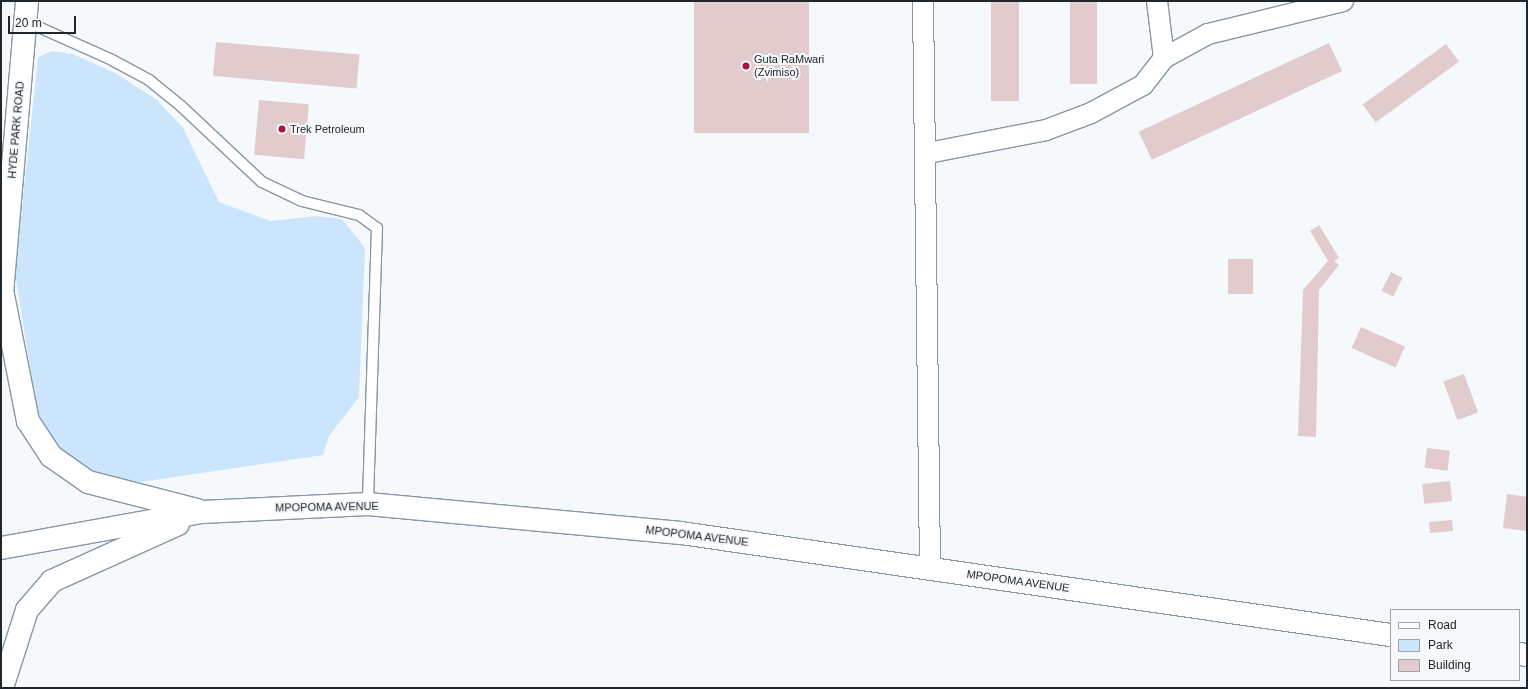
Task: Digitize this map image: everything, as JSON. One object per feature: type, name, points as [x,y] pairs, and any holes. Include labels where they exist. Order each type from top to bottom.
[{"type":"street","points":[[923,1],[928,153],[930,568]]},
{"type":"street","points":[[1157,1],[1164,58]]},
{"type":"street","points":[[928,153],[1046,130],[1091,113],[1143,85],[1164,58],[1208,34],[1344,1]]},
{"type":"street","name":"HYDE PARK ROAD","points":[[26,11],[2,299],[28,422],[51,456],[88,482],[202,512]]},
{"type":"street","name":"MPOPOMA AVENUE","points":[[1,548],[202,512],[368,504],[681,533],[1390,636]]},
{"type":"street","points":[[2,688],[27,610],[52,581],[202,512]]},
{"type":"lane","points":[[26,11],[149,80],[182,106],[262,182],[302,201],[359,215],[377,228],[368,504]]},
{"type":"green space","points":[[52,51],[73,54],[117,74],[157,100],[183,128],[219,202],[270,221],[316,216],[342,219],[365,248],[359,397],[329,436],[323,455],[141,482],[96,476],[63,452],[38,418],[15,273],[38,57]]},
{"type":"building","name":"Guta RaMwari (Zvimiso)","points":[[694,1],[809,1],[809,133],[694,133]]},
{"type":"building","points":[[991,1],[1019,1],[1019,101],[991,101]]},
{"type":"building","points":[[1070,1],[1097,1],[1097,84],[1070,84]]},
{"type":"building","points":[[216,42],[359,55],[356,88],[213,76]]},
{"type":"building","points":[[1329,43],[1342,71],[1152,160],[1139,132]]},
{"type":"building","points":[[1446,44],[1459,62],[1376,122],[1363,105]]},
{"type":"building","name":"Trek Petroleum","points":[[259,100],[309,104],[304,159],[254,155]]},
{"type":"building","points":[[1319,225],[1339,258],[1334,261],[1339,265],[1319,290],[1316,437],[1298,436],[1303,290],[1328,261],[1310,231]]},
{"type":"building","points":[[1228,259],[1253,259],[1253,294],[1228,294]]},
{"type":"building","points":[[1391,272],[1403,278],[1393,297],[1381,291]]},
{"type":"building","points":[[1361,327],[1405,347],[1395,368],[1352,348]]},
{"type":"building","points":[[1464,374],[1478,413],[1457,420],[1443,382]]},
{"type":"building","points":[[1427,448],[1450,451],[1447,471],[1425,468]]},
{"type":"building","points":[[1450,481],[1452,501],[1424,504],[1422,484]]},
{"type":"building","points":[[1507,494],[1527,497],[1526,531],[1503,528]]},
{"type":"building","points":[[1452,520],[1453,531],[1430,533],[1429,522]]},
{"type":"place","name":"Guta RaMwari (Zvimiso)","points":[[746,66]]},
{"type":"place","name":"Trek Petroleum","points":[[282,129]]}]
